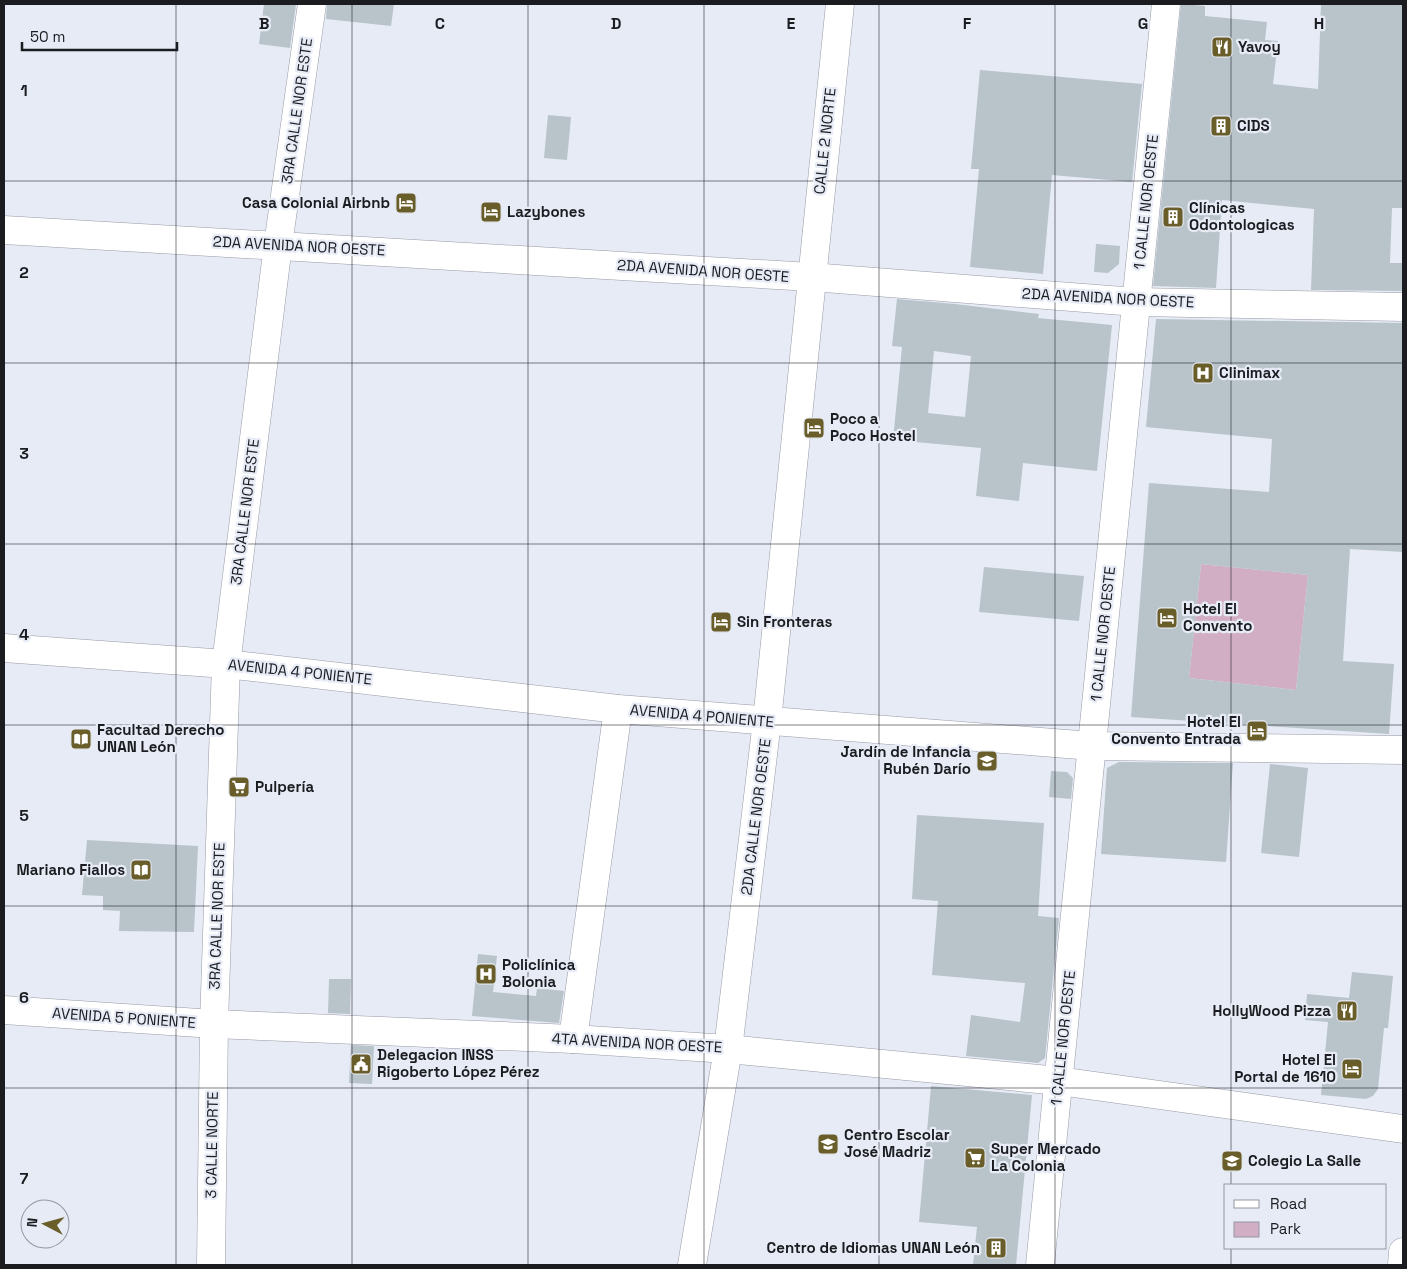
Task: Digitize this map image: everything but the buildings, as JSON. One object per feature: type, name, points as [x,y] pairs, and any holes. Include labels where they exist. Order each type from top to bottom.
[{"type":"street","name":"3RA CALLE NOR ESTE","points":[[214,1024],[226,664],[278,245],[312,4]]},
{"type":"street","name":"CALLE 2 NORTE","points":[[811,278],[840,4]]},
{"type":"street","name":"1 CALLE NOR OESTE","points":[[1040,1265],[1166,4]]},
{"type":"street","name":"2DA AVENIDA NOR OESTE","points":[[4,230],[811,278],[1136,302],[1403,307]]},
{"type":"street","name":"2DA CALLE NOR OESTE","points":[[692,1265],[728,1049],[767,721],[811,278]]},
{"type":"street","name":"AVENIDA 4 PONIENTE","points":[[4,648],[226,664],[618,709],[1092,746],[1403,750]]},
{"type":"street","points":[[573,1039],[618,709]]},
{"type":"street","name":"AVENIDA 5 PONIENTE","points":[[4,1010],[214,1024]]},
{"type":"street","name":"4TA AVENIDA NOR OESTE","points":[[214,1024],[573,1039],[728,1049],[1059,1081],[1403,1129]]},
{"type":"street","name":"3 CALLE NORTE","points":[[211,1265],[214,1024]]},
{"type":"street","points":[[1402,1265],[1403,1252]]},
{"type":"green space","points":[[1201,564],[1308,575],[1296,690],[1189,678]]},
{"type":"place","name":"Yavoy","points":[[1222,47]]},
{"type":"place","name":"CIDS","points":[[1221,126]]},
{"type":"place","name":"Casa Colonial Airbnb","points":[[406,203]]},
{"type":"place","name":"Lazybones","points":[[491,212]]},
{"type":"place","name":"Clínicas Odontologicas","points":[[1173,217]]},
{"type":"place","name":"Clinimax","points":[[1203,373]]},
{"type":"place","name":"Poco a Poco Hostel","points":[[814,428]]},
{"type":"place","name":"Hotel El Convento","points":[[1167,618]]},
{"type":"place","name":"Sin Fronteras","points":[[721,622]]},
{"type":"place","name":"Hotel El Convento Entrada","points":[[1257,731]]},
{"type":"place","name":"Facultad Derecho UNAN León","points":[[81,739]]},
{"type":"place","name":"Jardín de Infancia Rubén Darío","points":[[987,761]]},
{"type":"place","name":"Pulpería","points":[[239,787]]},
{"type":"place","name":"Mariano Fiallos","points":[[141,870]]},
{"type":"place","name":"Policlínica Bolonia","points":[[486,974]]},
{"type":"place","name":"HollyWood Pizza","points":[[1347,1011]]},
{"type":"place","name":"Delegacion INSS Rigoberto López Pérez","points":[[361,1064]]},
{"type":"place","name":"Hotel El Portal de 1610","points":[[1352,1069]]},
{"type":"place","name":"Centro Escolar José Madriz","points":[[828,1144]]},
{"type":"place","name":"Super Mercado La Colonia","points":[[975,1158]]},
{"type":"place","name":"Colegio La Salle","points":[[1232,1161]]},
{"type":"place","name":"Centro de Idiomas UNAN León","points":[[996,1248]]}]
